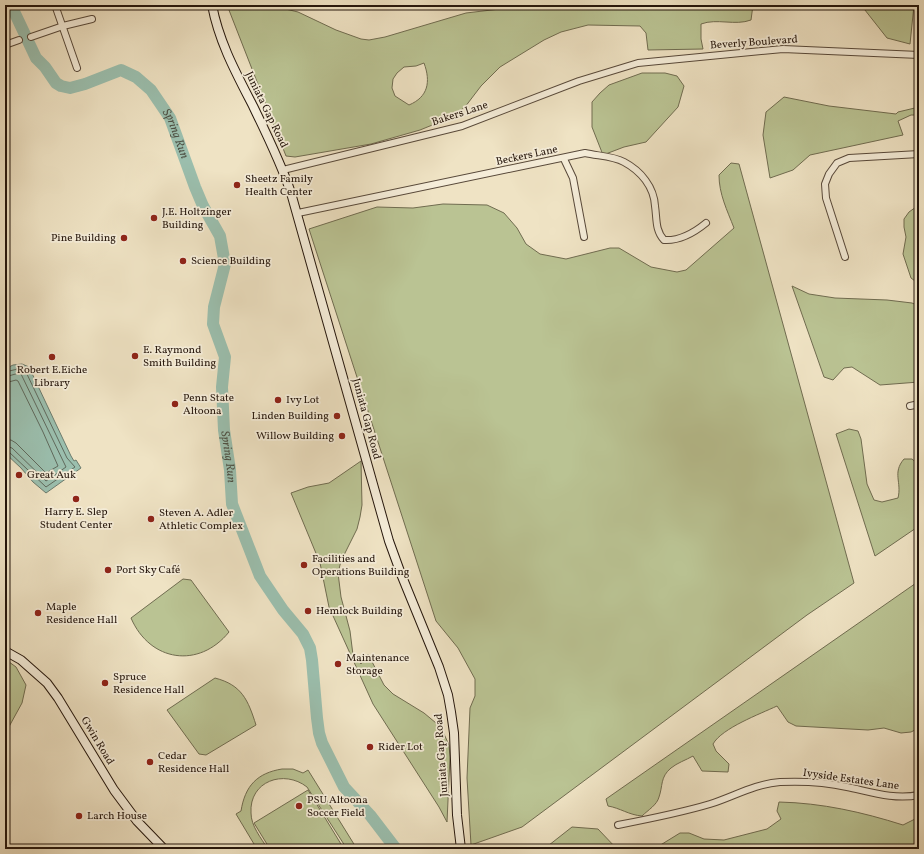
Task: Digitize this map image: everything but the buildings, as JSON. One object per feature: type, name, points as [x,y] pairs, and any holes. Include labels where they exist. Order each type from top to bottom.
[{"type":"main road","name":"Juniata Gap Road","points":[[212,5],[217,28],[225,50],[283,170],[298,213],[389,541],[439,667],[448,695],[454,733],[457,815],[461,849]]},
{"type":"main road","name":"Gwin Road","points":[[5,651],[21,660],[47,684],[58,698],[114,790],[137,820],[164,849]]},
{"type":"street","points":[[55,5],[77,68]]},
{"type":"street","points":[[31,37],[63,26],[92,19]]},
{"type":"street","points":[[5,45],[19,40]]},
{"type":"street","name":"Beverly Boulevard","points":[[638,63],[783,49],[919,55]]},
{"type":"street","name":"Bakers Lane","points":[[283,170],[462,126],[579,81],[638,63]]},
{"type":"street","name":"Beckers Lane","points":[[298,213],[585,154],[624,162],[636,170],[646,180],[655,203],[659,234],[664,240],[673,241],[697,230],[706,223]]},
{"type":"street","points":[[845,257],[826,198],[825,184],[829,174],[837,163],[849,158],[919,154]]},
{"type":"street","points":[[564,159],[573,178],[584,237]]},
{"type":"street","points":[[910,406],[919,404]]},
{"type":"street","name":"Ivyside Estates Lane","points":[[618,825],[681,812],[712,803],[750,788],[778,782],[828,784],[888,797],[919,795]]},
{"type":"shaded area","points":[[227,5],[269,5],[298,12],[336,30],[361,39],[369,40],[385,37],[466,13],[500,9],[506,5],[753,5],[751,20],[745,22],[707,22],[701,24],[703,49],[648,50],[646,33],[640,26],[588,25],[561,32],[544,40],[500,67],[481,86],[465,107],[452,117],[420,130],[371,144],[295,157],[286,156]],"holes":[[[424,63],[426,70],[426,88],[420,98],[409,105],[395,96],[392,88],[393,79],[404,67],[416,66]]]},
{"type":"shaded area","points":[[861,5],[914,5],[910,44],[887,38]]},
{"type":"shaded area","points":[[642,73],[665,73],[677,76],[684,86],[678,107],[646,142],[624,147],[603,155],[592,127],[592,102],[609,85]]},
{"type":"shaded area","points":[[784,97],[829,106],[896,114],[898,112],[919,107],[919,115],[911,115],[898,121],[903,135],[810,155],[793,170],[770,178],[763,135],[766,112]]},
{"type":"shaded area","points":[[731,163],[739,164],[854,583],[807,615],[522,827],[471,845],[467,778],[470,708],[475,696],[475,679],[458,648],[436,621],[309,229],[377,207],[413,208],[443,204],[487,205],[504,213],[517,228],[526,244],[540,254],[566,259],[610,248],[619,248],[651,267],[677,272],[686,270],[734,228],[726,208],[719,182],[719,175]]},
{"type":"shaded area","points":[[919,198],[919,284],[911,278],[903,254],[906,237],[904,219],[909,212],[916,207]]},
{"type":"shaded area","points":[[792,286],[809,294],[835,298],[887,300],[912,303],[919,306],[919,382],[880,385],[852,367],[844,368],[833,380],[824,377]]},
{"type":"shaded area","points":[[849,429],[858,431],[861,439],[867,484],[874,500],[882,502],[898,498],[898,473],[900,464],[904,459],[912,459],[919,465],[919,526],[875,556],[836,434]]},
{"type":"shaded area","points":[[361,461],[362,505],[360,517],[357,529],[341,561],[338,573],[341,597],[350,631],[353,655],[361,664],[368,654],[384,685],[393,694],[424,713],[436,723],[444,734],[449,745],[450,757],[447,822],[373,704],[329,607],[320,563],[291,493],[308,487],[329,483]]},
{"type":"shaded area","points":[[183,579],[191,580],[229,632],[217,644],[204,652],[190,655],[176,655],[162,652],[150,644],[139,633],[131,618]]},
{"type":"shaded area","points":[[919,581],[919,728],[911,732],[901,733],[884,728],[868,730],[796,726],[788,722],[777,706],[724,732],[713,744],[716,751],[729,764],[728,772],[702,771],[693,756],[667,771],[663,778],[658,800],[642,816],[608,806],[606,799]]},
{"type":"shaded area","points":[[5,659],[16,667],[26,685],[22,703],[5,734]]},
{"type":"shaded area","points":[[215,678],[238,689],[247,701],[256,725],[206,755],[199,754],[167,710]]},
{"type":"shaded area","points":[[282,769],[293,769],[303,773],[308,770],[357,849],[347,849],[307,787],[288,779],[279,779],[270,781],[262,786],[256,793],[252,802],[251,818],[257,832],[268,849],[257,849],[236,814],[241,811],[249,788],[259,777]]},
{"type":"shaded area","name":"PSU Altoona Soccer Field","points":[[308,790],[344,849],[270,849],[254,823]]},
{"type":"shaded area","points":[[779,802],[826,806],[872,816],[903,825],[919,817],[919,849],[654,849],[680,833],[689,833],[704,839],[724,840],[767,829],[781,819],[777,811]]},
{"type":"shaded area","points":[[572,827],[598,829],[617,849],[544,849]]},
{"type":"water","points":[[22,364],[29,367],[71,456],[74,461],[76,460],[81,468],[46,493],[33,482],[5,453],[5,369],[13,365]]},
{"type":"waterway","name":"Spring Run","points":[[11,5],[36,58],[45,67],[56,83],[70,88],[85,84],[121,70],[136,77],[151,90],[170,118],[203,206],[220,236],[225,264],[214,307],[213,324],[225,357],[222,387],[224,430],[230,470],[232,504],[260,576],[283,610],[303,634],[310,648],[317,718],[322,743],[344,787],[370,815],[396,849]]},
{"type":"place","name":"Sheetz Family Health Center","points":[[237,185]]},
{"type":"place","name":"J.E. Holtzinger Building","points":[[154,218]]},
{"type":"place","name":"Pine Building","points":[[124,238]]},
{"type":"place","name":"Science Building","points":[[183,261]]},
{"type":"place","name":"E. Raymond Smith Building","points":[[135,356]]},
{"type":"place","name":"Robert E.Eiche Library","points":[[52,357]]},
{"type":"place","name":"Ivy Lot","points":[[278,400]]},
{"type":"place","name":"Penn State Altoona","points":[[175,404]]},
{"type":"place","name":"Linden Building","points":[[337,416]]},
{"type":"place","name":"Willow Building","points":[[342,436]]},
{"type":"place","name":"Great Auk","points":[[19,475]]},
{"type":"place","name":"Harry E. Slep Student Center","points":[[76,499]]},
{"type":"place","name":"Steven A. Adler Athletic Complex","points":[[151,519]]},
{"type":"place","name":"Facilities and Operations Building","points":[[304,565]]},
{"type":"place","name":"Port Sky Café","points":[[108,570]]},
{"type":"place","name":"Hemlock Building","points":[[308,611]]},
{"type":"place","name":"Maple Residence Hall","points":[[38,613]]},
{"type":"place","name":"Maintenance Storage","points":[[338,664]]},
{"type":"place","name":"Spruce Residence Hall","points":[[105,683]]},
{"type":"place","name":"Rider Lot","points":[[370,747]]},
{"type":"place","name":"Cedar Residence Hall","points":[[150,762]]},
{"type":"place","name":"PSU Altoona Soccer Field","points":[[299,806]]},
{"type":"place","name":"Larch House","points":[[79,816]]}]
